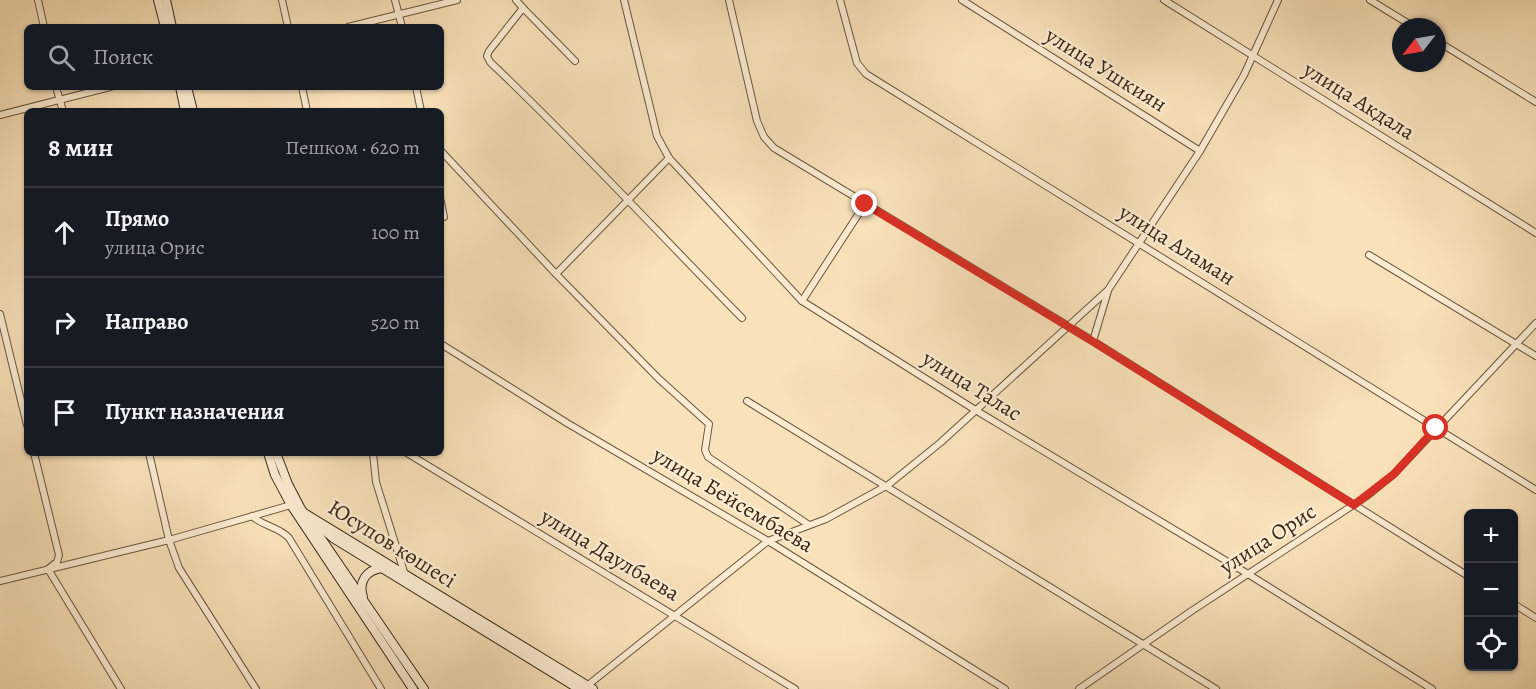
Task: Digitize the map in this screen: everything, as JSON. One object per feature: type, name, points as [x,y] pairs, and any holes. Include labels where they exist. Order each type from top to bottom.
[{"type":"street","points":[[38,0],[43,24]]},
{"type":"street","points":[[159,0],[164,24]]},
{"type":"street","points":[[165,0],[171,24]]},
{"type":"street","points":[[282,0],[287,24]]},
{"type":"street","points":[[395,0],[401,24]]},
{"type":"street","points":[[359,24],[457,0]]},
{"type":"street","points":[[516,0],[575,61]]},
{"type":"street","name":"улица Талас","points":[[624,0],[657,136],[669,158],[802,301],[977,411],[1248,574],[1432,689]]},
{"type":"street","points":[[729,0],[757,121],[764,137],[774,148],[1092,341],[1464,574]]},
{"type":"street","name":"улица Аламан","points":[[840,0],[857,63],[866,74],[1536,490]]},
{"type":"street","name":"улица Ушкиян","points":[[962,0],[1200,151]]},
{"type":"street","name":"улица Акдала","points":[[1164,0],[1536,233]]},
{"type":"street","points":[[586,688],[674,614],[768,541],[808,525],[888,485],[977,411],[1066,326],[1108,290],[1200,151],[1253,56],[1278,0]]},
{"type":"street","points":[[1370,0],[1399,18]]},
{"type":"street","points":[[523,8],[489,51],[487,56],[490,62],[563,131],[626,200],[742,318]]},
{"type":"street","points":[[1446,47],[1536,102]]},
{"type":"street","points":[[56,90],[62,108]]},
{"type":"street","points":[[27,108],[98,90]]},
{"type":"street","points":[[181,90],[184,108]]},
{"type":"street","points":[[188,90],[192,108]]},
{"type":"street","points":[[303,90],[306,108]]},
{"type":"street","points":[[417,90],[420,108]]},
{"type":"street","points":[[0,115],[24,109]]},
{"type":"street","points":[[444,154],[556,274],[659,379],[709,423],[705,450],[708,457],[808,525]]},
{"type":"street","points":[[556,274],[669,158]]},
{"type":"street","points":[[802,301],[865,204]]},
{"type":"street","points":[[1369,255],[1536,356]]},
{"type":"street","points":[[1092,341],[1108,290]]},
{"type":"street","points":[[0,314],[24,413]]},
{"type":"street","name":"улица Орис","points":[[1079,689],[1354,505],[1394,474],[1536,323]]},
{"type":"street","name":"улица Бейсембаева","points":[[444,346],[768,541],[1005,689]]},
{"type":"street","points":[[747,401],[888,485],[1216,689]]},
{"type":"street","points":[[35,456],[58,555],[57,562],[48,569]]},
{"type":"street","points":[[149,456],[178,568],[256,689]]},
{"type":"street","points":[[269,456],[275,475],[291,505],[411,686],[424,689]]},
{"type":"street","points":[[277,456],[301,509],[367,606],[411,686]]},
{"type":"street","points":[[373,456],[376,482],[404,572]]},
{"type":"street","name":"улица Даулбаева","points":[[412,456],[795,689]]},
{"type":"street","points":[[0,581],[169,540],[291,505],[301,509]]},
{"type":"street","name":"Юсупов көшесі","points":[[301,509],[333,538],[586,688]]},
{"type":"street","name":"Юсупов көшесі","points":[[301,509],[586,688]]},
{"type":"street","points":[[252,516],[261,523],[283,531],[289,538],[381,689]]},
{"type":"street","points":[[367,606],[362,593],[363,580],[371,571],[381,568]]},
{"type":"street","points":[[48,569],[122,689]]},
{"type":"street","points":[[1518,607],[1536,618]]},
{"type":"route","points":[[865,204],[1092,341],[1354,505],[1394,474],[1436,428]]}]
